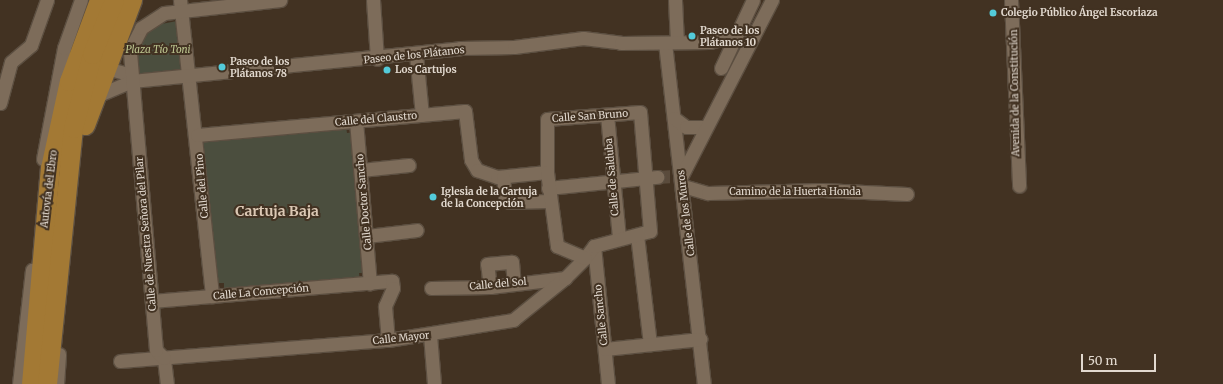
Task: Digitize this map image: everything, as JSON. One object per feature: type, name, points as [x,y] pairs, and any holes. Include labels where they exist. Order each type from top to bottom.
[{"type":"highway","name":"Autovía del Ebro","points":[[30,384],[50,168],[69,81],[99,0]]},
{"type":"highway","name":"Autovía del Ebro","points":[[47,384],[58,256],[73,128],[92,54],[114,0]]},
{"type":"highway","points":[[58,256],[80,141],[94,97],[132,0]]},
{"type":"street","points":[[0,103],[12,62],[31,45],[47,0]]},
{"type":"street","points":[[19,384],[50,117],[64,48],[81,0]]},
{"type":"street","points":[[106,68],[131,77],[130,50],[141,28],[157,15],[181,5],[280,0]]},
{"type":"street","points":[[372,0],[377,59]]},
{"type":"street","name":"Calle de los Muros","points":[[675,0],[671,42],[674,118],[679,179],[700,339],[704,384]]},
{"type":"street","points":[[721,68],[753,0]]},
{"type":"street","points":[[679,179],[704,127],[772,0]]},
{"type":"street","name":"Avenida de la Constitución","points":[[1011,0],[1019,186]]},
{"type":"street","name":"Calle del Pino","points":[[181,5],[198,135],[212,296]]},
{"type":"street","name":"Paseo de los Plátanos","points":[[94,97],[131,77],[190,76],[377,59],[576,38],[710,42],[736,35]]},
{"type":"street","points":[[710,42],[718,52],[721,68],[727,84]]},
{"type":"street","points":[[416,54],[422,115]]},
{"type":"street","name":"Calle de Nuestra Señora del Pilar","points":[[131,77],[156,350],[164,358],[167,384]]},
{"type":"street","name":"Calle del Claustro","points":[[198,135],[465,111],[474,168],[486,174],[503,177]]},
{"type":"street","name":"Calle San Bruno","points":[[547,172],[547,119],[640,112],[651,178],[650,231],[637,235]]},
{"type":"street","name":"Calle de Salduba","points":[[607,115],[612,182],[619,238]]},
{"type":"street","points":[[674,118],[686,127],[704,127]]},
{"type":"street","name":"Calle Doctor Sancho","points":[[356,121],[370,283]]},
{"type":"street","points":[[361,170],[409,165]]},
{"type":"street","points":[[585,258],[557,246],[549,194],[547,172],[503,177],[505,197],[509,202],[549,194],[612,182],[651,178]]},
{"type":"street","name":"Camino de la Huerta Honda","points":[[679,179],[708,193],[822,190],[907,194]]},
{"type":"street","points":[[367,236],[417,230]]},
{"type":"street","points":[[594,246],[619,238],[637,235],[650,344]]},
{"type":"street","name":"Calle Mayor","points":[[120,361],[388,340],[430,335],[513,320],[565,278],[585,258],[594,246]]},
{"type":"street","name":"Calle Sancho","points":[[594,246],[608,384]]},
{"type":"street","points":[[57,384],[61,298],[58,256]]},
{"type":"street","points":[[490,287],[487,264],[512,262],[514,283]]},
{"type":"street","points":[[30,384],[32,270]]},
{"type":"street","name":"Calle del Sol","points":[[431,288],[490,287],[565,278]]},
{"type":"street","name":"Calle La Concepción","points":[[152,301],[392,281],[392,292],[385,306],[388,340]]},
{"type":"street","points":[[430,335],[434,384]]},
{"type":"street","points":[[605,349],[700,339]]},
{"type":"green space","name":"Plaza Tío Toni","points":[[177,21],[181,69],[138,74],[134,57],[144,34],[156,25]]},
{"type":"green space","points":[[346,126],[347,133],[354,132],[366,273],[359,273],[360,281],[224,292],[224,283],[215,283],[201,140]]},
{"type":"tunnel","points":[[657,177],[674,176]]},
{"type":"place","name":"Colegio Público Ángel Escoriaza","points":[[993,13]]},
{"type":"place","name":"Paseo de los Plátanos 10","points":[[692,36]]},
{"type":"place","name":"Paseo de los Plátanos 78","points":[[222,67]]},
{"type":"place","name":"Los Cartujos","points":[[387,70]]},
{"type":"place","name":"Iglesia de la Cartuja de la Concepción","points":[[433,197]]},
{"type":"district","name":"Cartuja Baja","points":[[277,211]]}]
